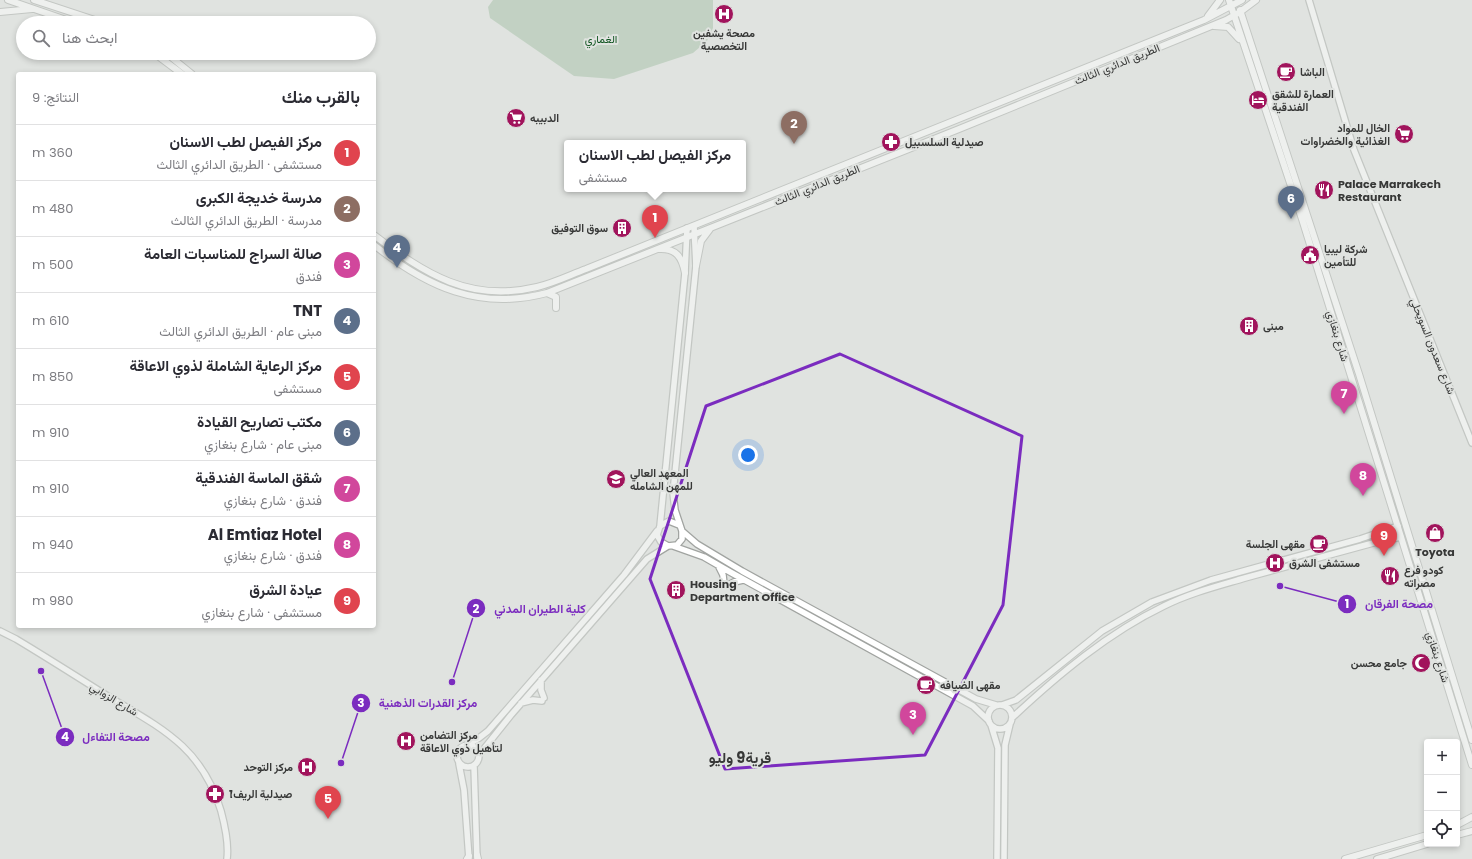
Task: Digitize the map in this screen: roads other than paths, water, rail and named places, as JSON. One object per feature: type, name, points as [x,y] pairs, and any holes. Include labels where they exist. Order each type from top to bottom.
[{"type":"main road","points":[[8,0],[56,16]]},
{"type":"main road","points":[[34,0],[83,16]]},
{"type":"main road","points":[[1204,20],[1214,10],[1220,0]]},
{"type":"main road","name":"شارع بنغازي","points":[[1229,0],[1302,219],[1472,765]]},
{"type":"main road","name":"الطريق الدائري الثالث","points":[[376,247],[415,274],[433,284],[465,295],[501,299],[547,293],[919,145],[1210,26],[1234,16],[1256,0]]},
{"type":"main road","name":"الطريق الدائري الثالث","points":[[376,237],[409,262],[436,277],[470,288],[499,291],[537,287],[691,227],[1204,20],[1231,7],[1239,1]]},
{"type":"main road","name":"شارع بنغازي","points":[[1239,1],[1240,12],[1351,351],[1472,740]]},
{"type":"main road","points":[[0,12],[36,9]]},
{"type":"main road","points":[[1210,26],[1223,26],[1232,29],[1244,45]]},
{"type":"main road","points":[[163,60],[179,72]]},
{"type":"main road","points":[[175,60],[190,72]]},
{"type":"main road","points":[[915,137],[919,145]]},
{"type":"main road","points":[[696,266],[701,241],[713,227]]},
{"type":"main road","points":[[656,250],[668,249],[676,253],[682,260],[685,273]]},
{"type":"main road","points":[[547,293],[556,297],[556,308]]},
{"type":"main road","points":[[1344,356],[1351,351]]},
{"type":"main road","points":[[1353,385],[1360,380]]},
{"type":"main road","points":[[1460,823],[1472,817]]},
{"type":"main road","points":[[1460,834],[1472,831]]},
{"type":"main road","points":[[1345,859],[1424,836]]},
{"type":"main road","points":[[1377,859],[1424,845]]},
{"type":"street","name":"شارع سعدون السويحلي","points":[[1309,0],[1354,150],[1472,444]]},
{"type":"street","points":[[691,227],[695,234],[696,266],[674,493],[679,525],[682,531],[697,544],[742,571],[976,699],[1011,710],[1013,717]]},
{"type":"street","points":[[691,227],[687,237],[685,273],[658,539],[670,546],[704,557],[743,580],[973,706],[990,723],[1001,729],[1010,724]]},
{"type":"street","points":[[468,858],[464,784],[456,758],[457,752],[461,747],[479,738],[488,730],[624,575],[659,528],[669,521],[679,525]]},
{"type":"street","points":[[996,859],[998,748],[990,723],[989,712],[999,705],[1016,700],[1102,631],[1152,602],[1188,588],[1398,526]]},
{"type":"street","points":[[459,764],[466,768],[474,766],[478,761],[479,755],[541,680],[647,559],[682,539],[682,531]]},
{"type":"street","points":[[1381,532],[1383,540]]},
{"type":"street","points":[[1004,859],[1005,745],[1010,724],[1013,717],[1091,651],[1132,623],[1165,605],[1210,588],[1383,540],[1401,537]]},
{"type":"street","points":[[718,565],[726,585],[743,580]]},
{"type":"street","points":[[1127,616],[1132,623]]},
{"type":"street","points":[[837,632],[841,624]]},
{"type":"street","name":"شارع الزوابي","points":[[0,631],[16,639],[156,725],[191,754],[206,775],[216,796],[223,819],[227,858]]},
{"type":"street","points":[[521,704],[533,700],[543,700],[541,680]]},
{"type":"street","points":[[467,745],[476,749],[479,755]]},
{"type":"street","points":[[474,766],[478,858]]},
{"type":"place","name":"مصحة يشفين التخصصية","points":[[724,14]]},
{"type":"place","name":"الباشا","points":[[1286,72]]},
{"type":"place","name":"العمارة للشقق الفندقية","points":[[1258,100]]},
{"type":"place","name":"الدبيبه","points":[[516,118]]},
{"type":"place","name":"الخال للمواد الغذائية والخضراوات","points":[[1404,134]]},
{"type":"place","name":"صيدلية السلسبيل","points":[[891,142]]},
{"type":"place","name":"مدرسة خديجة الكبرى","points":[[794,144]]},
{"type":"place","name":"Palace Marrakech Restaurant","points":[[1324,190]]},
{"type":"place","name":"مكتب تصاريح القيادة","points":[[1291,219]]},
{"type":"place","name":"سوق التوفيق","points":[[622,228]]},
{"type":"place","name":"مركز الفيصل لطب الاسنان","points":[[655,238]]},
{"type":"place","name":"شركة ليبيا للتأمين","points":[[1310,255]]},
{"type":"place","name":"TNT","points":[[397,268]]},
{"type":"place","name":"مبنى","points":[[1249,326]]},
{"type":"place","name":"شقق الماسة الفندقية","points":[[1344,414]]},
{"type":"place","name":"المعهد العالي للمهن الشامله","points":[[616,479]]},
{"type":"place","name":"Al Emtiaz Hotel","points":[[1363,496]]},
{"type":"place","name":"Toyota","points":[[1435,533]]},
{"type":"place","name":"مقهى الجلسة","points":[[1319,544]]},
{"type":"place","name":"عيادة الشرق","points":[[1384,556]]},
{"type":"place","name":"مستشفى الشرق","points":[[1275,563]]},
{"type":"place","name":"كودو فرع مصراته","points":[[1390,576]]},
{"type":"place","name":"مصحة الفرقان","points":[[1280,586]]},
{"type":"place","name":"Housing Department Office","points":[[676,590]]},
{"type":"place","name":"جامع محسن","points":[[1421,663]]},
{"type":"place","name":"مصحة التفاءل","points":[[41,671]]},
{"type":"place","name":"كلية الطيران المدني","points":[[452,682]]},
{"type":"place","name":"مقهى الضيافه","points":[[926,685]]},
{"type":"place","name":"صالة السراج للمناسبات العامة","points":[[913,735]]},
{"type":"place","name":"مركز التضامن لتأهيل ذوي الاعاقة","points":[[406,741]]},
{"type":"place","name":"مركز القدرات الذهنية","points":[[341,763]]},
{"type":"place","name":"مركز التوحد","points":[[307,767]]},
{"type":"place","name":"صيدلية الريف1","points":[[215,794]]},
{"type":"place","name":"مركز الرعاية الشاملة لذوي الاعاقة","points":[[328,819]]},
{"type":"district","name":"قرية9 وليو","points":[[740,757]]},
{"type":"park label","name":"الغماري","points":[[601,39]]}]
